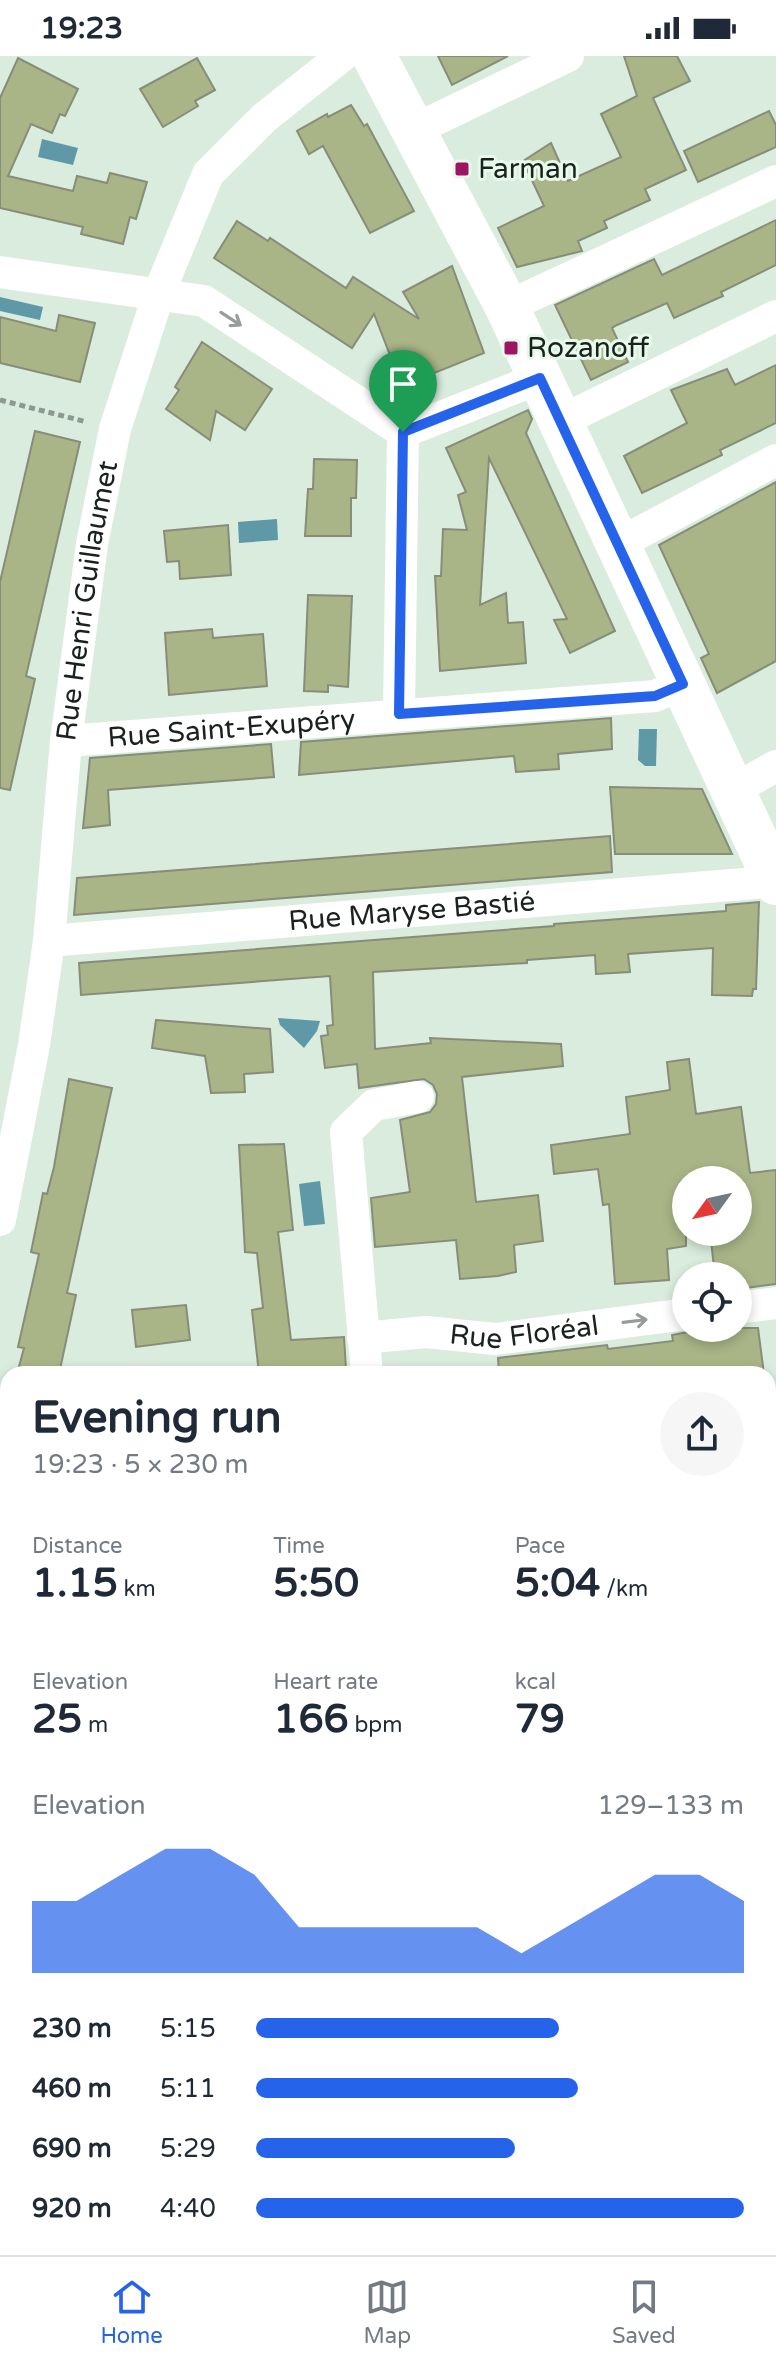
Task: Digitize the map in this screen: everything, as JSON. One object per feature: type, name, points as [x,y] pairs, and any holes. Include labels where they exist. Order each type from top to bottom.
[{"type":"street","name":"Rue Henri Guillaumet","points":[[0,1220],[6,1165],[34,1045],[49,941],[66,741],[92,544],[115,429],[159,293],[208,174],[264,118],[342,56]]},
{"type":"street","points":[[374,56],[507,307],[774,879]]},
{"type":"street","points":[[414,130],[568,56]]},
{"type":"street","points":[[507,307],[776,181]]},
{"type":"street","points":[[0,272],[204,301],[403,432]]},
{"type":"street","points":[[561,421],[776,316]]},
{"type":"street","points":[[403,432],[540,378]]},
{"type":"street","points":[[399,714],[403,432]]},
{"type":"street","points":[[618,544],[776,460]]},
{"type":"street","name":"Rue Saint-Exupéry","points":[[66,741],[655,696],[683,684]]},
{"type":"street","points":[[733,790],[776,766]]},
{"type":"street","name":"Rue Maryse Bastié","points":[[49,941],[756,883],[774,879]]},
{"type":"street","points":[[366,1366],[346,1132],[374,1105],[418,1097]]},
{"type":"street","points":[[752,1306],[776,1303]]},
{"type":"street","name":"Rue Floréal","points":[[363,1338],[426,1332],[495,1339],[672,1316]]},
{"type":"path","points":[[0,400],[115,429]]},
{"type":"water","points":[[42,139],[78,148],[73,165],[38,157]]},
{"type":"water","points":[[0,297],[43,307],[40,320],[0,311]]},
{"type":"water","points":[[277,519],[278,540],[239,543],[238,522]]},
{"type":"water","points":[[639,729],[657,729],[656,766],[645,766],[638,760]]},
{"type":"water","points":[[278,1018],[320,1021],[317,1031],[304,1048],[280,1025]]},
{"type":"water","points":[[320,1181],[325,1224],[304,1226],[299,1184]]},
{"type":"building","points":[[438,56],[508,56],[452,85]]},
{"type":"building","points":[[624,56],[677,56],[690,81],[653,98],[686,170],[645,189],[650,200],[604,221],[607,228],[578,241],[582,251],[517,267],[498,228],[544,206],[523,161],[551,143],[568,181],[621,157],[601,114],[637,96]]},
{"type":"building","points":[[18,58],[78,89],[65,116],[60,114],[52,133],[31,124],[8,176],[73,191],[77,176],[107,183],[110,173],[147,182],[136,219],[130,217],[123,244],[81,234],[83,227],[0,208],[0,98]]},
{"type":"building","points":[[197,58],[215,90],[195,101],[198,106],[163,127],[140,89]]},
{"type":"building","points":[[351,105],[364,126],[367,124],[414,211],[370,233],[323,146],[309,154],[297,131]]},
{"type":"building","points":[[769,111],[776,125],[776,147],[698,182],[684,151]]},
{"type":"building","points":[[776,220],[776,265],[721,292],[723,296],[674,318],[667,303],[612,328],[628,362],[591,380],[555,305],[654,259],[662,275]]},
{"type":"building","points":[[237,221],[268,241],[270,238],[346,288],[353,277],[419,319],[403,292],[452,266],[484,353],[402,386],[374,314],[352,348],[214,258]]},
{"type":"building","points":[[59,315],[95,323],[80,382],[0,363],[0,317],[56,331]]},
{"type":"building","points":[[202,342],[272,389],[245,430],[216,411],[210,440],[166,409],[179,390],[175,387]]},
{"type":"building","points":[[776,365],[776,423],[720,450],[722,455],[642,493],[624,456],[687,423],[671,390],[727,369],[735,385]]},
{"type":"building","points":[[528,410],[532,419],[526,433],[615,631],[570,653],[554,620],[567,619],[489,458],[480,605],[506,593],[508,623],[523,622],[526,663],[440,671],[435,576],[441,576],[443,529],[467,530],[458,495],[466,492],[446,448]]},
{"type":"building","points":[[35,431],[80,442],[26,676],[35,679],[10,790],[0,788],[0,582]]},
{"type":"building","points":[[314,459],[357,460],[356,498],[351,498],[351,536],[305,536],[308,489],[313,489]]},
{"type":"building","points":[[776,482],[776,661],[717,693],[701,658],[709,654],[659,545]]},
{"type":"building","points":[[228,525],[231,575],[180,579],[179,561],[167,562],[164,531]]},
{"type":"building","points":[[308,595],[352,596],[348,687],[328,685],[328,692],[304,691]]},
{"type":"building","points":[[212,629],[213,638],[263,634],[267,686],[169,695],[165,633]]},
{"type":"building","points":[[611,718],[612,749],[558,754],[559,769],[516,772],[514,756],[299,775],[301,742]]},
{"type":"building","points":[[271,744],[274,777],[108,790],[110,825],[83,828],[90,758]]},
{"type":"building","points":[[610,787],[702,789],[732,854],[615,854]]},
{"type":"building","points":[[610,836],[612,872],[74,915],[77,878]]},
{"type":"building","points":[[759,902],[756,989],[753,989],[752,996],[712,995],[713,948],[628,954],[630,972],[596,974],[595,955],[527,960],[527,963],[373,972],[375,1049],[431,1043],[430,1038],[561,1044],[563,1066],[462,1077],[476,1202],[538,1195],[543,1241],[514,1245],[516,1272],[498,1276],[460,1279],[456,1240],[375,1247],[371,1198],[410,1192],[400,1120],[430,1112],[436,1104],[437,1094],[433,1085],[424,1079],[359,1088],[357,1064],[325,1068],[321,1036],[328,1035],[327,1026],[333,1025],[330,976],[81,995],[79,963],[726,911],[726,905]]},
{"type":"building","points":[[156,1020],[270,1029],[273,1072],[244,1074],[245,1092],[211,1093],[205,1056],[152,1048]]},
{"type":"building","points":[[689,1059],[696,1114],[741,1107],[749,1166],[672,1166],[672,1246],[686,1246],[667,1249],[669,1280],[615,1284],[609,1204],[603,1205],[598,1169],[554,1174],[551,1145],[630,1134],[626,1097],[670,1090],[667,1062]]},
{"type":"building","points":[[69,1079],[112,1088],[67,1293],[76,1295],[61,1366],[19,1366],[24,1348],[18,1347],[39,1254],[31,1252],[43,1193],[47,1194]]},
{"type":"building","points":[[284,1144],[293,1230],[278,1232],[291,1340],[344,1337],[346,1366],[258,1366],[252,1310],[263,1308],[257,1253],[245,1252],[239,1145]]},
{"type":"building","points":[[776,1170],[776,1284],[752,1287],[752,1262],[713,1262],[712,1246],[752,1246],[752,1173]]},
{"type":"building","points":[[186,1305],[190,1340],[136,1347],[132,1310]]},
{"type":"building","points":[[752,1328],[758,1328],[763,1366],[498,1366],[498,1358],[607,1345],[608,1349],[672,1341],[752,1342]]},
{"type":"place","name":"Farman","points":[[462,169]]},
{"type":"place","name":"Rozanoff","points":[[511,348]]},
{"type":"route","points":[[540,378],[683,684],[655,696],[399,714],[403,432],[540,378]]}]
